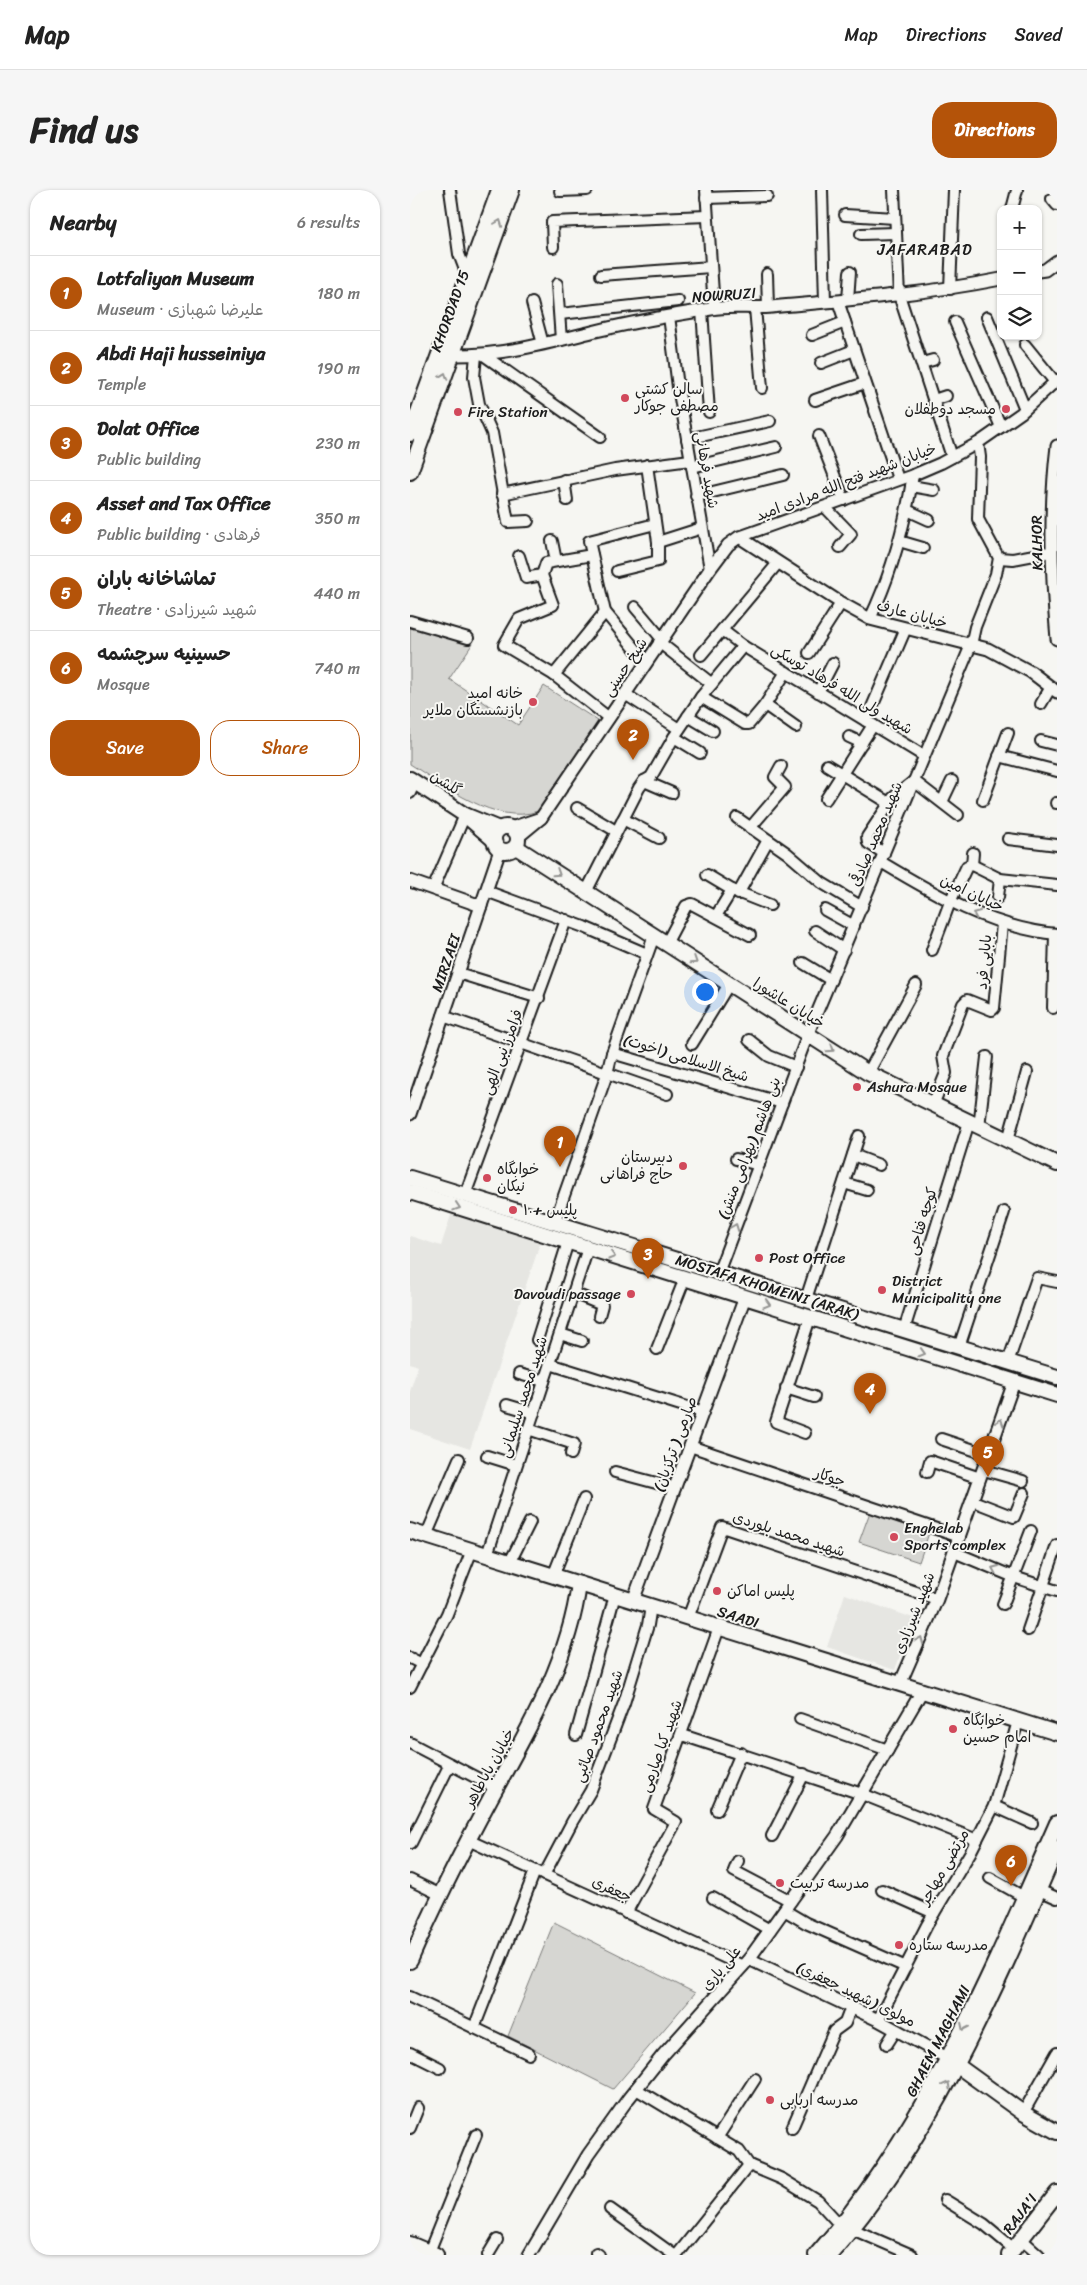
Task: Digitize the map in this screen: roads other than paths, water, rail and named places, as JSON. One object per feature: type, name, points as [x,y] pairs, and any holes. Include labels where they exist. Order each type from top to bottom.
[{"type":"main road","name":"KHORDAD 15","points":[[410,472],[429,400],[467,275],[499,190]]},
{"type":"main road","name":"KHORDAD 15","points":[[411,429],[429,400],[451,355],[512,190]]},
{"type":"main road","name":"گلشن","points":[[412,785],[506,838]]},
{"type":"main road","name":"خیابان عاشورا","points":[[506,838],[666,944],[868,1073],[1057,1164]]},
{"type":"main road","name":"MOSTAFA KHOMEINI (ARAK)","points":[[410,1178],[555,1221],[1057,1377]]},
{"type":"main road","name":"MOSTAFA KHOMEINI (ARAK)","points":[[410,1192],[1057,1395]]},
{"type":"main road","name":"SAADI","points":[[410,1531],[1057,1734]]},
{"type":"main road","name":"خیابان باباطاهر","points":[[411,1956],[468,1840],[522,1742],[556,1668],[575,1615],[579,1584]]},
{"type":"main road","name":"GHAEM MAGHAMI","points":[[991,1985],[1024,1897],[1057,1823]]},
{"type":"main road","name":"GHAEM MAGHAMI","points":[[830,2255],[925,2103],[953,2062],[1039,1890],[1057,1848]]},
{"type":"main road","points":[[953,2062],[1023,2113],[1057,2132]]},
{"type":"main road","name":"RAJA'I","points":[[1015,2248],[1055,2200]]},
{"type":"main road","name":"GHAEM MAGHAMI","points":[[816,2255],[846,2228]]},
{"type":"main road","points":[[410,2244],[432,2253]]},
{"type":"street","points":[[450,190],[459,254],[467,275]]},
{"type":"street","points":[[560,191],[587,190]]},
{"type":"street","points":[[822,190],[825,302]]},
{"type":"street","points":[[894,190],[899,295],[916,331],[922,363],[952,457]]},
{"type":"street","points":[[950,289],[954,190]]},
{"type":"street","points":[[1013,205],[1017,190]]},
{"type":"street","points":[[714,308],[706,194],[767,196]]},
{"type":"street","points":[[844,215],[896,218]]},
{"type":"street","points":[[553,247],[552,222],[707,216]]},
{"type":"street","points":[[861,234],[896,233]]},
{"type":"street","points":[[1042,270],[1057,261]]},
{"type":"street","points":[[602,275],[711,267]]},
{"type":"street","points":[[850,272],[843,300],[845,322],[898,479]]},
{"type":"street","points":[[767,274],[768,307]]},
{"type":"street","name":"NOWRUZI","points":[[451,355],[480,356],[714,308],[755,308],[899,295],[950,289],[997,280]]},
{"type":"street","points":[[557,284],[561,340]]},
{"type":"street","points":[[560,314],[678,301]]},
{"type":"street","points":[[532,303],[543,344]]},
{"type":"street","points":[[755,308],[762,388]]},
{"type":"street","points":[[702,310],[709,412]]},
{"type":"street","name":"شهید فرهانی","points":[[669,316],[696,496],[710,569]]},
{"type":"street","points":[[986,317],[1025,409]]},
{"type":"street","points":[[812,335],[845,322]]},
{"type":"street","points":[[955,322],[1001,427]]},
{"type":"street","points":[[1025,345],[1056,381]]},
{"type":"street","points":[[821,363],[854,350]]},
{"type":"street","points":[[528,521],[508,522],[492,433],[479,404],[474,376],[480,356],[600,437]]},
{"type":"street","points":[[922,363],[933,360]]},
{"type":"street","name":"خیابان شهید فتح الله مرادی امید","points":[[739,537],[898,479],[912,480],[978,443],[1025,409],[1056,381]]},
{"type":"street","points":[[815,400],[865,383]]},
{"type":"street","points":[[934,400],[946,396]]},
{"type":"street","points":[[687,439],[770,421]]},
{"type":"street","points":[[819,436],[844,500]]},
{"type":"street","points":[[978,443],[980,457],[978,519],[999,558],[1013,559],[1050,552]]},
{"type":"street","name":"KALHOR","points":[[1057,446],[1050,552],[1057,639]]},
{"type":"street","points":[[502,494],[564,480],[647,465],[691,463],[776,447]]},
{"type":"street","points":[[617,570],[658,562],[658,542],[647,465]]},
{"type":"street","points":[[696,496],[783,475]]},
{"type":"street","points":[[564,480],[567,500]]},
{"type":"street","points":[[870,619],[883,592],[899,541],[912,480],[934,490]]},
{"type":"street","points":[[825,507],[851,534],[840,547]]},
{"type":"street","points":[[907,510],[929,520]]},
{"type":"street","points":[[646,662],[605,612],[589,541],[655,524]]},
{"type":"street","points":[[658,542],[702,528]]},
{"type":"street","name":"خیابان عارف","points":[[739,537],[841,603],[870,619],[988,649],[1009,658],[1054,690]]},
{"type":"street","name":"شیخ حسنی","points":[[506,838],[541,818],[710,569],[728,545],[739,537]]},
{"type":"street","points":[[552,541],[556,561]]},
{"type":"street","points":[[899,541],[922,548]]},
{"type":"street","points":[[592,555],[546,563],[542,575],[553,605],[520,619],[504,645],[554,675],[609,718]]},
{"type":"street","points":[[519,556],[526,578],[542,575]]},
{"type":"street","name":"شهید محمد صادقی","points":[[808,1034],[971,645],[975,627],[996,574],[999,558]]},
{"type":"street","points":[[701,655],[778,563]]},
{"type":"street","points":[[809,653],[841,603]]},
{"type":"street","points":[[635,607],[661,641],[712,684]]},
{"type":"street","points":[[554,675],[605,612]]},
{"type":"street","points":[[410,622],[468,638]]},
{"type":"street","points":[[826,799],[862,743],[906,628]]},
{"type":"street","name":"شهید ولی الله فرهاد توسکی","points":[[722,630],[744,646],[924,756]]},
{"type":"street","points":[[586,892],[616,831],[644,781],[651,777],[701,697],[744,646]]},
{"type":"street","points":[[818,692],[833,662]]},
{"type":"street","points":[[701,697],[745,724],[752,722],[765,706],[786,672]]},
{"type":"street","points":[[1041,704],[1054,690]]},
{"type":"street","points":[[625,694],[700,753]]},
{"type":"street","points":[[765,706],[796,727]]},
{"type":"street","points":[[688,716],[712,731]]},
{"type":"street","points":[[984,800],[1008,733]]},
{"type":"street","points":[[849,737],[862,743]]},
{"type":"street","points":[[1041,741],[1057,745]]},
{"type":"street","points":[[999,756],[1057,771]]},
{"type":"street","points":[[827,765],[889,803],[896,794],[914,781],[958,815]]},
{"type":"street","points":[[750,828],[785,787],[775,777],[781,766]]},
{"type":"street","points":[[644,781],[672,793]]},
{"type":"street","points":[[942,802],[952,781]]},
{"type":"street","name":"خیابان امین","points":[[889,803],[866,840],[882,857],[950,902],[1016,929],[1056,934]]},
{"type":"street","points":[[577,808],[616,831]]},
{"type":"street","points":[[433,889],[465,815]]},
{"type":"street","points":[[737,818],[822,883],[862,907]]},
{"type":"street","points":[[623,819],[659,838]]},
{"type":"street","name":"MIRZAEI","points":[[410,1114],[506,838]]},
{"type":"street","points":[[716,916],[735,892],[768,840]]},
{"type":"street","points":[[1008,840],[1057,845]]},
{"type":"street","points":[[972,865],[973,853]]},
{"type":"street","points":[[932,950],[965,868],[972,865],[1000,879],[1057,885]]},
{"type":"street","points":[[707,875],[735,892],[770,905]]},
{"type":"street","points":[[998,897],[1000,879]]},
{"type":"street","points":[[410,881],[481,906]]},
{"type":"street","points":[[486,891],[566,920],[647,954]]},
{"type":"street","points":[[666,944],[689,904],[716,916],[750,935]]},
{"type":"street","points":[[825,910],[854,926]]},
{"type":"street","name":"فرامرز نبی الهی","points":[[466,1195],[566,920]]},
{"type":"street","name":"بابایی فرد","points":[[933,1105],[946,1073],[943,1056],[963,1004],[967,1000],[992,1010],[994,1008],[1002,924]]},
{"type":"street","points":[[815,931],[844,950]]},
{"type":"street","points":[[1053,1008],[1056,934]]},
{"type":"street","name":"شیخ الاسلامی (اخوت)","points":[[654,936],[612,1053],[782,1103]]},
{"type":"street","points":[[803,963],[831,980]]},
{"type":"street","points":[[458,973],[539,998]]},
{"type":"street","points":[[692,1044],[729,984]]},
{"type":"street","points":[[868,1073],[916,985]]},
{"type":"street","points":[[443,1016],[667,1094]]},
{"type":"street","name":"بنی هاشم (بهرامی منش)","points":[[718,1273],[808,1034]]},
{"type":"street","points":[[749,1040],[769,1056],[796,1067]]},
{"type":"street","points":[[555,1221],[607,1074],[612,1053]]},
{"type":"street","name":"کوچه فتاحی","points":[[904,1330],[974,1125],[987,1056]]},
{"type":"street","points":[[1008,1140],[1027,1072]]},
{"type":"street","points":[[806,1299],[859,1136]]},
{"type":"street","points":[[853,1155],[879,1164]]},
{"type":"street","points":[[736,1158],[759,1165]]},
{"type":"street","points":[[844,1183],[867,1190]]},
{"type":"street","points":[[959,1347],[1004,1212]]},
{"type":"street","points":[[537,1340],[568,1242]]},
{"type":"street","name":"شهید محمد سلیمانی","points":[[487,1555],[588,1248]]},
{"type":"street","points":[[657,1349],[685,1278]]},
{"type":"street","points":[[1008,1362],[1037,1278],[1057,1282]]},
{"type":"street","points":[[574,1293],[602,1305],[599,1316]]},
{"type":"street","name":"صارمی ( ترکزبان)","points":[[633,1601],[745,1298]]},
{"type":"street","points":[[804,1433],[776,1422],[810,1318]]},
{"type":"street","points":[[560,1334],[582,1341]]},
{"type":"street","points":[[550,1364],[703,1412]]},
{"type":"street","points":[[519,1374],[544,1381]]},
{"type":"street","name":"شهید شیرزادی","points":[[900,1684],[937,1599],[1014,1382]]},
{"type":"street","points":[[786,1388],[814,1398]]},
{"type":"street","points":[[507,1405],[534,1413]]},
{"type":"street","points":[[528,1429],[574,1444],[571,1454]]},
{"type":"street","points":[[941,1439],[989,1455]]},
{"type":"street","name":"جوکار","points":[[690,1446],[960,1537]]},
{"type":"street","points":[[487,1456],[516,1465]]},
{"type":"street","points":[[426,1536],[459,1459]]},
{"type":"street","points":[[927,1472],[930,1461],[982,1474],[1023,1480]]},
{"type":"street","points":[[615,1472],[675,1488]]},
{"type":"street","points":[[973,1501],[1014,1517],[1024,1493]]},
{"type":"street","points":[[552,1576],[584,1499]]},
{"type":"street","points":[[510,1562],[530,1522]]},
{"type":"street","name":"شهید محمد بلوردی","points":[[688,1618],[722,1527],[937,1599]]},
{"type":"street","points":[[1004,1604],[1031,1531]]},
{"type":"street","points":[[1028,1630],[1057,1545]]},
{"type":"street","points":[[410,1687],[447,1614],[472,1550]]},
{"type":"street","points":[[954,1552],[1014,1577],[1057,1591]]},
{"type":"street","points":[[576,1735],[615,1595]]},
{"type":"street","name":"شهید محمود صائبی","points":[[474,2028],[540,1873],[592,1790],[624,1703],[648,1625],[651,1606]]},
{"type":"street","name":"شهید کیا صارمی","points":[[626,1912],[676,1822],[654,1809],[719,1628]]},
{"type":"street","points":[[410,1658],[422,1664]]},
{"type":"street","name":"علی یاری","points":[[530,2255],[588,2155],[636,2089],[663,2055],[746,1963],[837,1836],[922,1691]]},
{"type":"street","points":[[800,1719],[888,1750]]},
{"type":"street","name":"مرتضی مهاجر","points":[[878,2020],[934,1913],[977,1840],[994,1806],[1018,1721]]},
{"type":"street","points":[[682,1734],[862,1794],[977,1840]]},
{"type":"street","points":[[410,1744],[496,1788]]},
{"type":"street","points":[[717,1810],[741,1753]]},
{"type":"street","points":[[411,1844],[450,1764]]},
{"type":"street","points":[[772,1836],[804,1774]]},
{"type":"street","points":[[994,1806],[1032,1823]]},
{"type":"street","name":"جعفری","points":[[468,1840],[626,1912],[746,1963]]},
{"type":"street","points":[[738,1861],[734,1871],[788,1905],[806,1923],[906,1966]]},
{"type":"street","points":[[990,1878],[1024,1897]]},
{"type":"street","points":[[410,1880],[441,1895]]},
{"type":"street","points":[[882,1890],[934,1913]]},
{"type":"street","points":[[1039,1890],[1057,1898]]},
{"type":"street","points":[[713,1898],[770,1930]]},
{"type":"street","name":"مولوی (شهید جعفری)","points":[[746,1963],[851,2007],[953,2062]]},
{"type":"street","points":[[410,1997],[529,2054]]},
{"type":"street","points":[[792,2128],[834,2031],[845,2023],[851,2007]]},
{"type":"street","points":[[887,2044],[896,2030]]},
{"type":"street","points":[[410,2053],[440,2068]]},
{"type":"street","points":[[1023,2113],[1057,2054]]},
{"type":"street","points":[[717,2138],[755,2079]]},
{"type":"street","points":[[636,2089],[739,2151],[749,2165],[782,2179],[818,2201],[846,2228],[912,2255]]},
{"type":"street","points":[[410,2128],[418,2108]]},
{"type":"street","points":[[432,2253],[476,2135]]},
{"type":"street","points":[[610,2209],[676,2255],[749,2165]]},
{"type":"street","points":[[945,2200],[984,2224],[1015,2248],[1039,2255]]},
{"type":"street","points":[[488,2255],[497,2240]]},
{"type":"place","name":"سالن کشتی مصطفی جوکار","points":[[625,398]]},
{"type":"place","name":"مسجد دوطفلان","points":[[1006,409]]},
{"type":"place","name":"Fire Station","points":[[458,412]]},
{"type":"place","name":"خانه امید بازنشستگان ملایر","points":[[533,702]]},
{"type":"place","name":"Abdi Haji husseiniya","points":[[633,760]]},
{"type":"place","name":"Ashura Mosque","points":[[857,1087]]},
{"type":"place","name":"دبیرستان حاج فراهانی","points":[[683,1166]]},
{"type":"place","name":"Lotfaliyan Museum","points":[[560,1167]]},
{"type":"place","name":"خوابگاه نیکان","points":[[487,1178]]},
{"type":"place","name":"پلیس +۱۰","points":[[513,1210]]},
{"type":"place","name":"Post Office","points":[[759,1258]]},
{"type":"place","name":"Dolat Office","points":[[648,1279]]},
{"type":"place","name":"District Municipality one","points":[[882,1290]]},
{"type":"place","name":"Davoudi passage","points":[[631,1294]]},
{"type":"place","name":"Asset and Tax Office","points":[[870,1414]]},
{"type":"place","name":"تماشاخانه باران","points":[[988,1477]]},
{"type":"place","name":"Enghelab Sports complex","points":[[894,1537]]},
{"type":"place","name":"پلیس اماکن","points":[[717,1591]]},
{"type":"place","name":"خوابگاه امام حسین","points":[[953,1729]]},
{"type":"place","name":"مدرسه تربیت","points":[[780,1883]]},
{"type":"place","name":"حسینیه سرچشمه","points":[[1011,1886]]},
{"type":"place","name":"مدرسه ستاره","points":[[899,1945]]},
{"type":"place","name":"مدرسه اربابی","points":[[770,2100]]},
{"type":"district","name":"JAFARABAD","points":[[925,249]]}]
